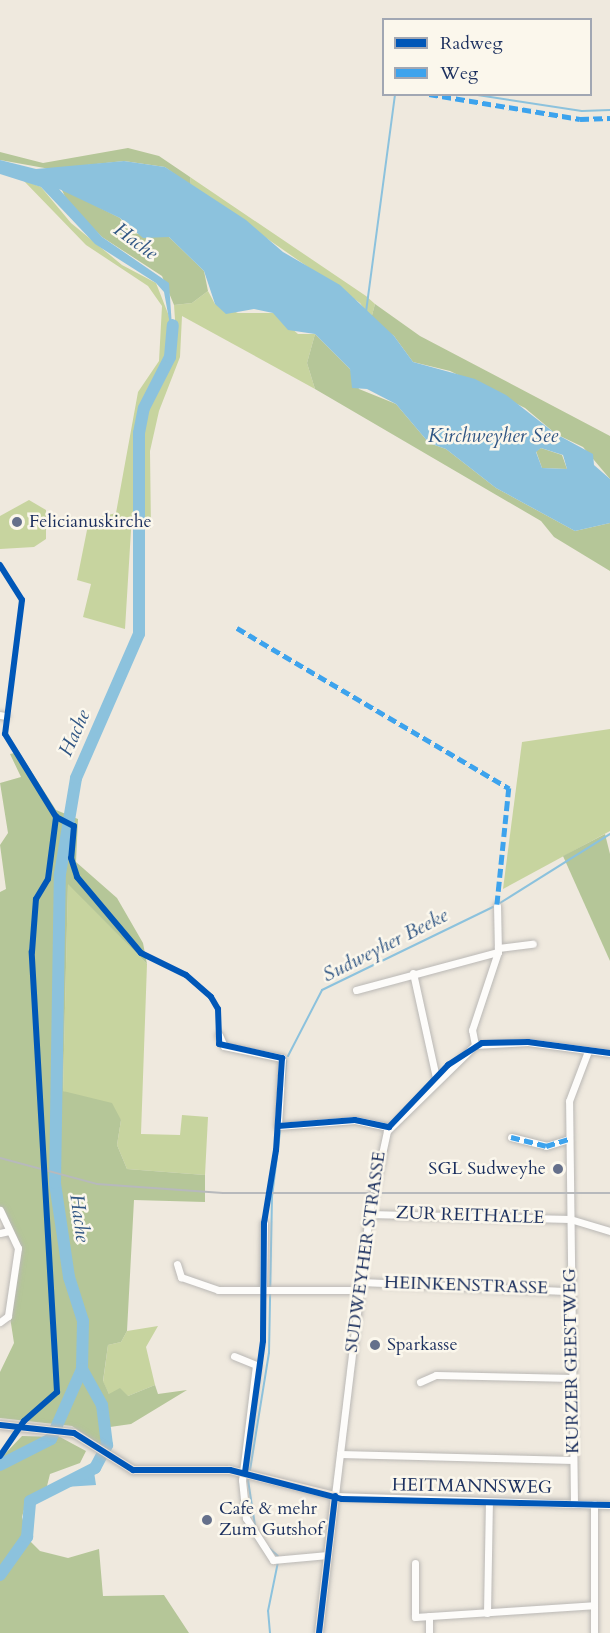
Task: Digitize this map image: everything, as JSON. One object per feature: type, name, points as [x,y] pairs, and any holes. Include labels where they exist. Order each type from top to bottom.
[{"type":"main road","points":[[0,1425],[61,1429],[101,1453],[146,1473],[244,1473],[335,1497]]},
{"type":"main road","name":"SUDWEYHER STRASSE","points":[[319,1633],[335,1497]]},
{"type":"street","points":[[497,906],[498,950],[472,1030],[475,1045],[528,1042],[610,1053]]},
{"type":"street","points":[[356,990],[498,950],[533,944]]},
{"type":"street","points":[[413,973],[436,1078]]},
{"type":"street","points":[[219,1035],[224,1046],[282,1058],[282,1126],[355,1120],[389,1127]]},
{"type":"street","name":"SUDWEYHER STRASSE","points":[[335,1497],[378,1150],[389,1127],[436,1078],[475,1045]]},
{"type":"street","name":"KURZER GEESTWEG","points":[[574,1504],[569,1101],[588,1051]]},
{"type":"street","points":[[511,1137],[546,1146],[569,1140]]},
{"type":"street","points":[[0,1210],[18,1248],[8,1316],[0,1322]]},
{"type":"street","name":"ZUR REITHALLE","points":[[369,1214],[570,1219],[610,1231]]},
{"type":"street","points":[[263,1288],[264,1223]]},
{"type":"street","points":[[0,1233],[9,1231]]},
{"type":"street","points":[[177,1264],[181,1277],[201,1285],[360,1290]]},
{"type":"street","name":"HEINKENSTRASSE","points":[[361,1282],[571,1291]]},
{"type":"street","points":[[234,1356],[256,1365],[244,1473],[246,1518],[273,1560],[328,1555]]},
{"type":"street","points":[[420,1382],[436,1375],[573,1378]]},
{"type":"street","points":[[340,1454],[573,1460]]},
{"type":"street","name":"HEITMANNSWEG","points":[[335,1497],[610,1505]]},
{"type":"street","points":[[488,1613],[489,1502]]},
{"type":"street","points":[[594,1504],[594,1633]]},
{"type":"street","points":[[415,1563],[412,1613],[429,1616],[594,1605]]},
{"type":"street","points":[[429,1616],[429,1633]]},
{"type":"green space","points":[[128,148],[159,156],[190,177],[191,186],[165,167],[124,161],[50,169],[0,160],[0,152],[43,163]]},
{"type":"green space","points":[[190,177],[366,296],[375,304],[371,319],[360,303],[191,186]]},
{"type":"green space","points":[[23,180],[41,187],[71,223],[122,265],[156,283],[176,334],[174,305],[192,303],[208,291],[215,304],[238,313],[274,313],[298,334],[315,334],[307,363],[315,389],[182,316],[180,357],[159,411],[150,451],[151,529],[132,514],[125,629],[83,617],[91,584],[77,580],[89,520],[116,513],[138,392],[159,361],[162,306],[148,286],[86,245]]},
{"type":"green space","points":[[61,188],[120,218],[132,233],[169,237],[204,271],[208,291],[192,303],[174,305],[162,276],[102,237],[68,203]]},
{"type":"green space","points":[[375,304],[420,336],[610,436],[610,479],[583,447],[556,434],[525,408],[450,371],[413,362],[394,336],[371,319]]},
{"type":"green space","points":[[315,334],[350,369],[359,389],[396,404],[429,443],[446,449],[496,488],[575,531],[610,523],[610,571],[554,537],[541,521],[315,389],[307,363]]},
{"type":"green space","points":[[541,448],[562,455],[567,469],[542,468],[536,451]]},
{"type":"green space","points":[[29,500],[46,510],[46,539],[34,547],[0,549],[0,516]]},
{"type":"green space","points":[[610,729],[610,831],[503,889],[522,742]]},
{"type":"green space","points":[[19,752],[56,810],[78,819],[76,862],[117,898],[143,943],[147,964],[68,884],[63,1091],[112,1103],[121,1120],[117,1145],[127,1169],[205,1175],[205,1202],[134,1200],[127,1331],[121,1342],[108,1345],[103,1381],[109,1394],[120,1388],[128,1396],[155,1385],[158,1394],[187,1390],[131,1424],[103,1428],[102,1446],[72,1426],[0,1418],[0,1372],[14,1343],[10,1317],[19,1248],[0,1206],[0,892],[6,889],[0,845],[8,833],[0,783],[21,777],[10,754]]},
{"type":"green space","points":[[605,834],[610,854],[610,961],[563,856]]},
{"type":"green space","points":[[68,883],[147,964],[141,1134],[180,1135],[182,1115],[208,1117],[205,1175],[127,1169],[117,1145],[121,1120],[63,1091]]},
{"type":"green space","points":[[158,1326],[146,1347],[155,1385],[128,1396],[109,1394],[103,1382],[108,1345],[121,1342],[127,1331]]},
{"type":"green space","points":[[22,1436],[60,1437],[86,1451],[80,1463],[50,1474],[47,1486],[26,1502],[22,1517],[29,1540],[40,1551],[68,1558],[99,1549],[103,1596],[164,1595],[189,1633],[0,1633],[0,1459]]},
{"type":"water","name":"Kirchweyher See","points":[[0,160],[36,169],[124,161],[165,167],[246,220],[283,252],[340,285],[394,336],[413,362],[475,379],[506,395],[556,434],[593,454],[594,465],[610,479],[610,523],[575,531],[496,488],[446,449],[429,443],[396,404],[367,389],[352,388],[350,369],[315,334],[288,330],[273,313],[254,309],[226,314],[215,304],[204,271],[169,237],[143,238],[120,218],[59,189],[102,237],[169,283],[173,341],[164,292],[156,283],[95,244],[41,187],[0,174]],"holes":[[[541,448],[563,455],[567,469],[542,468],[536,452]]]},
{"type":"water","points":[[93,1465],[96,1485],[65,1487],[65,1479]]},
{"type":"waterway","points":[[366,312],[395,96]]},
{"type":"waterway","points":[[484,96],[582,111],[610,110]]},
{"type":"waterway","name":"Hache","points":[[0,1465],[51,1439],[82,1369],[83,1321],[69,1277],[55,1183],[60,874],[76,778],[139,634],[139,433],[144,408],[170,357],[173,325]]},
{"type":"waterway","name":"Sudweyher Beeke","points":[[500,903],[610,834]]},
{"type":"waterway","name":"Sudweyher Beeke","points":[[288,1056],[322,990],[493,907]]},
{"type":"waterway","name":"Sudweyher Beeke","points":[[284,1086],[286,1061]]},
{"type":"waterway","name":"Sudweyher Beeke","points":[[250,1470],[269,1353],[272,1197],[282,1116]]},
{"type":"waterway","points":[[0,1575],[27,1537],[30,1501],[95,1468],[107,1445],[102,1405],[82,1369]]},
{"type":"waterway","name":"Sudweyher Beeke","points":[[248,1480],[255,1526]]},
{"type":"waterway","name":"Sudweyher Beeke","points":[[269,1548],[278,1556]]},
{"type":"waterway","name":"Sudweyher Beeke","points":[[270,1633],[268,1611],[278,1562]]},
{"type":"railway","points":[[0,1158],[97,1184],[223,1193],[610,1193]]},
{"type":"marked path","points":[[441,96],[580,119],[610,118]]},
{"type":"marked path","points":[[237,628],[509,788],[497,906]]},
{"type":"marked path","points":[[511,1137],[546,1146],[569,1139]]},
{"type":"cycle path","points":[[0,565],[22,600],[5,734],[56,817],[74,826],[71,858],[77,877],[141,953],[186,975],[211,997],[218,1009],[219,1044],[282,1058],[276,1150],[264,1223],[263,1341],[245,1473]]},
{"type":"cycle path","points":[[0,1456],[24,1421],[57,1392],[32,952],[36,899],[48,879],[56,817]]},
{"type":"cycle path","points":[[278,1126],[355,1120],[389,1127],[448,1065],[482,1043],[528,1042],[610,1053]]},
{"type":"cycle path","points":[[0,1425],[74,1433],[133,1470],[230,1470],[342,1499],[610,1505]]},
{"type":"cycle path","points":[[319,1633],[335,1496]]},
{"type":"place","name":"Felicianuskirche","points":[[17,522]]},
{"type":"place","name":"SGL Sudweyhe","points":[[558,1169]]},
{"type":"place","name":"Sparkasse","points":[[375,1345]]},
{"type":"place","name":"Cafe & mehr Zum Gutshof","points":[[207,1520]]}]
